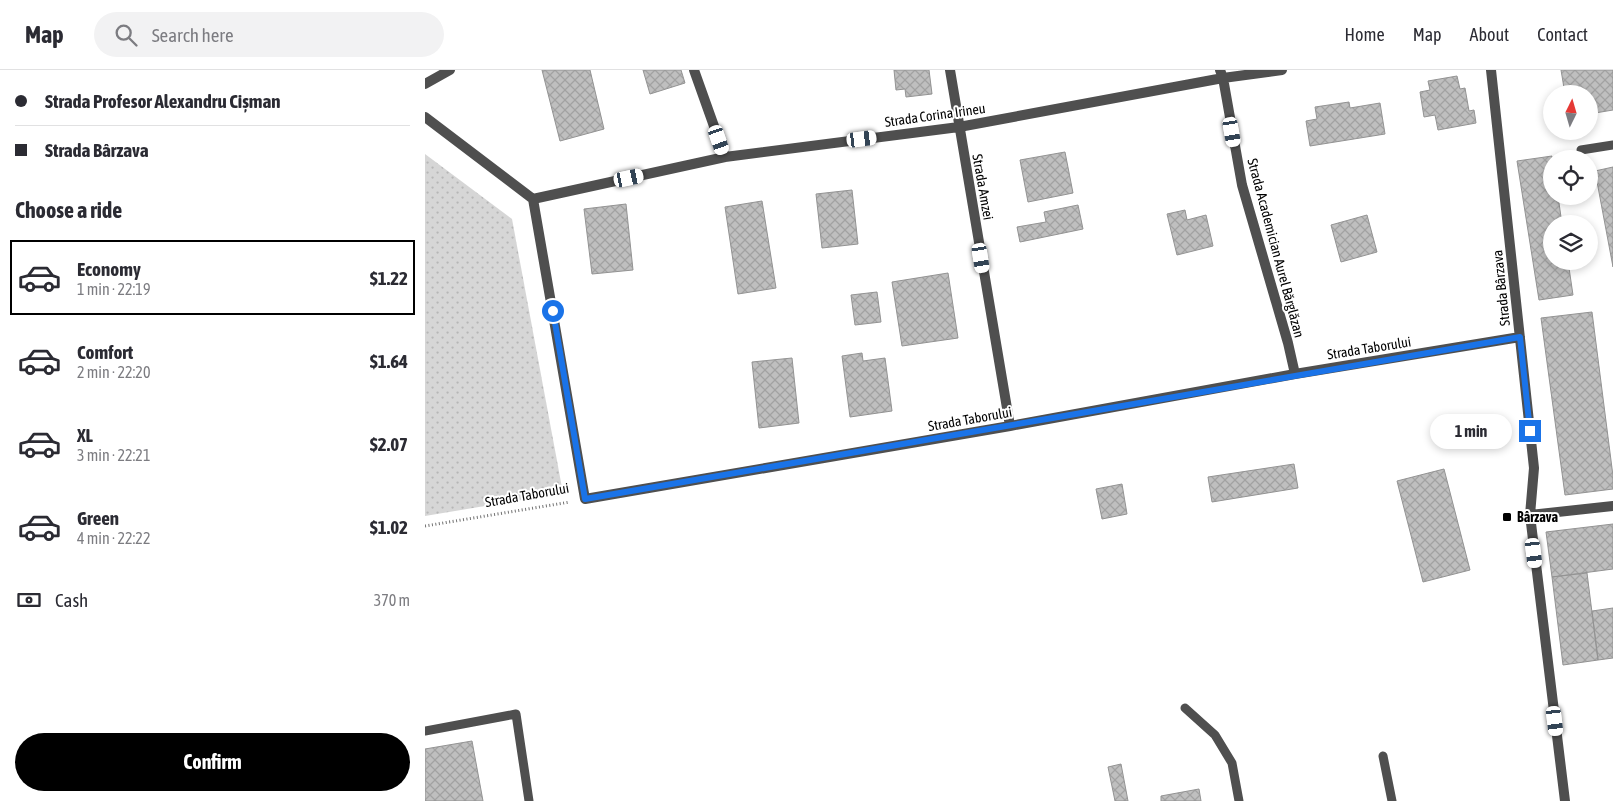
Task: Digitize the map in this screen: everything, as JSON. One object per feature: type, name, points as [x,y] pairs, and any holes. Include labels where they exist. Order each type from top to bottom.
[{"type":"street","points":[[425,84],[450,70]]},
{"type":"street","points":[[694,70],[725,157]]},
{"type":"street","name":"Strada Amzei","points":[[949,70],[1010,426]]},
{"type":"street","name":"Strada Corina Irineu","points":[[533,199],[725,157],[959,127],[1221,74],[1282,70]]},
{"type":"street","name":"Strada Bârzava","points":[[1491,70],[1534,468],[1530,515],[1565,801]]},
{"type":"street","name":"Strada Academician Aurel Bărglăzan","points":[[1221,74],[1242,185],[1286,334],[1295,374]]},
{"type":"street","points":[[425,117],[533,199],[585,499]]},
{"type":"street","name":"Strada Taborului","points":[[585,499],[1010,426],[1295,374],[1520,337]]},
{"type":"street","points":[[1530,515],[1613,506]]},
{"type":"lane","points":[[1581,150],[1613,145]]},
{"type":"lane","points":[[1185,708],[1215,735],[1232,763],[1239,801]]},
{"type":"lane","points":[[425,731],[516,714],[529,801]]},
{"type":"lane","points":[[1383,756],[1392,801]]},
{"type":"path","name":"Strada Taborului","points":[[425,526],[585,499]]},
{"type":"shaded area","points":[[425,154],[512,219],[563,493],[425,516]]},
{"type":"building","points":[[542,70],[590,70],[604,129],[560,141]]},
{"type":"building","points":[[643,70],[681,70],[685,83],[650,94]]},
{"type":"building","points":[[894,70],[929,70],[932,94],[906,97],[905,89],[896,90]]},
{"type":"building","points":[[1561,70],[1613,70],[1613,110],[1598,112],[1598,85],[1564,85]]},
{"type":"building","points":[[1457,76],[1460,89],[1465,88],[1469,111],[1474,110],[1476,123],[1438,130],[1435,115],[1424,117],[1420,92],[1430,90],[1428,81]]},
{"type":"building","points":[[1349,102],[1350,108],[1380,103],[1385,134],[1310,146],[1306,121],[1317,119],[1315,107]]},
{"type":"building","points":[[1065,152],[1073,193],[1028,202],[1020,160]]},
{"type":"building","points":[[1543,157],[1543,205],[1559,205],[1561,215],[1543,215],[1543,270],[1569,270],[1573,295],[1539,300],[1517,161]]},
{"type":"building","points":[[1613,167],[1613,267],[1598,187],[1598,170]]},
{"type":"building","points":[[852,190],[858,244],[822,248],[816,194]]},
{"type":"building","points":[[762,201],[776,288],[738,294],[725,207]]},
{"type":"building","points":[[626,204],[633,270],[592,274],[584,209]]},
{"type":"building","points":[[1078,205],[1083,229],[1020,242],[1017,227],[1046,222],[1044,212]]},
{"type":"building","points":[[1185,210],[1187,220],[1206,215],[1213,246],[1177,255],[1167,214]]},
{"type":"building","points":[[1367,215],[1377,252],[1341,262],[1331,225]]},
{"type":"building","points":[[948,273],[958,338],[902,346],[892,282]]},
{"type":"building","points":[[877,292],[881,322],[855,325],[851,295]]},
{"type":"building","points":[[1592,312],[1613,476],[1613,489],[1565,495],[1541,318]]},
{"type":"building","points":[[862,353],[863,361],[885,358],[892,411],[850,417],[842,356]]},
{"type":"building","points":[[792,358],[799,423],[759,428],[752,362]]},
{"type":"building","points":[[1294,464],[1298,488],[1212,502],[1208,477]]},
{"type":"building","points":[[1444,469],[1470,570],[1423,582],[1397,481]]},
{"type":"building","points":[[1122,484],[1127,514],[1102,519],[1096,489]]},
{"type":"building","points":[[1613,524],[1613,569],[1552,577],[1546,532]]},
{"type":"building","points":[[1587,573],[1598,660],[1563,665],[1552,577]]},
{"type":"building","points":[[1613,608],[1613,658],[1598,660],[1592,611]]},
{"type":"building","points":[[472,741],[483,801],[425,801],[425,749]]},
{"type":"building","points":[[1121,764],[1128,801],[1115,801],[1108,767]]},
{"type":"building","points":[[1199,789],[1201,801],[1161,801],[1161,796]]},
{"type":"place","name":"Bârzava","points":[[1507,517]]},
{"type":"route","points":[[553,311],[585,499],[1010,426],[1295,374],[1520,337],[1530,431]]}]
